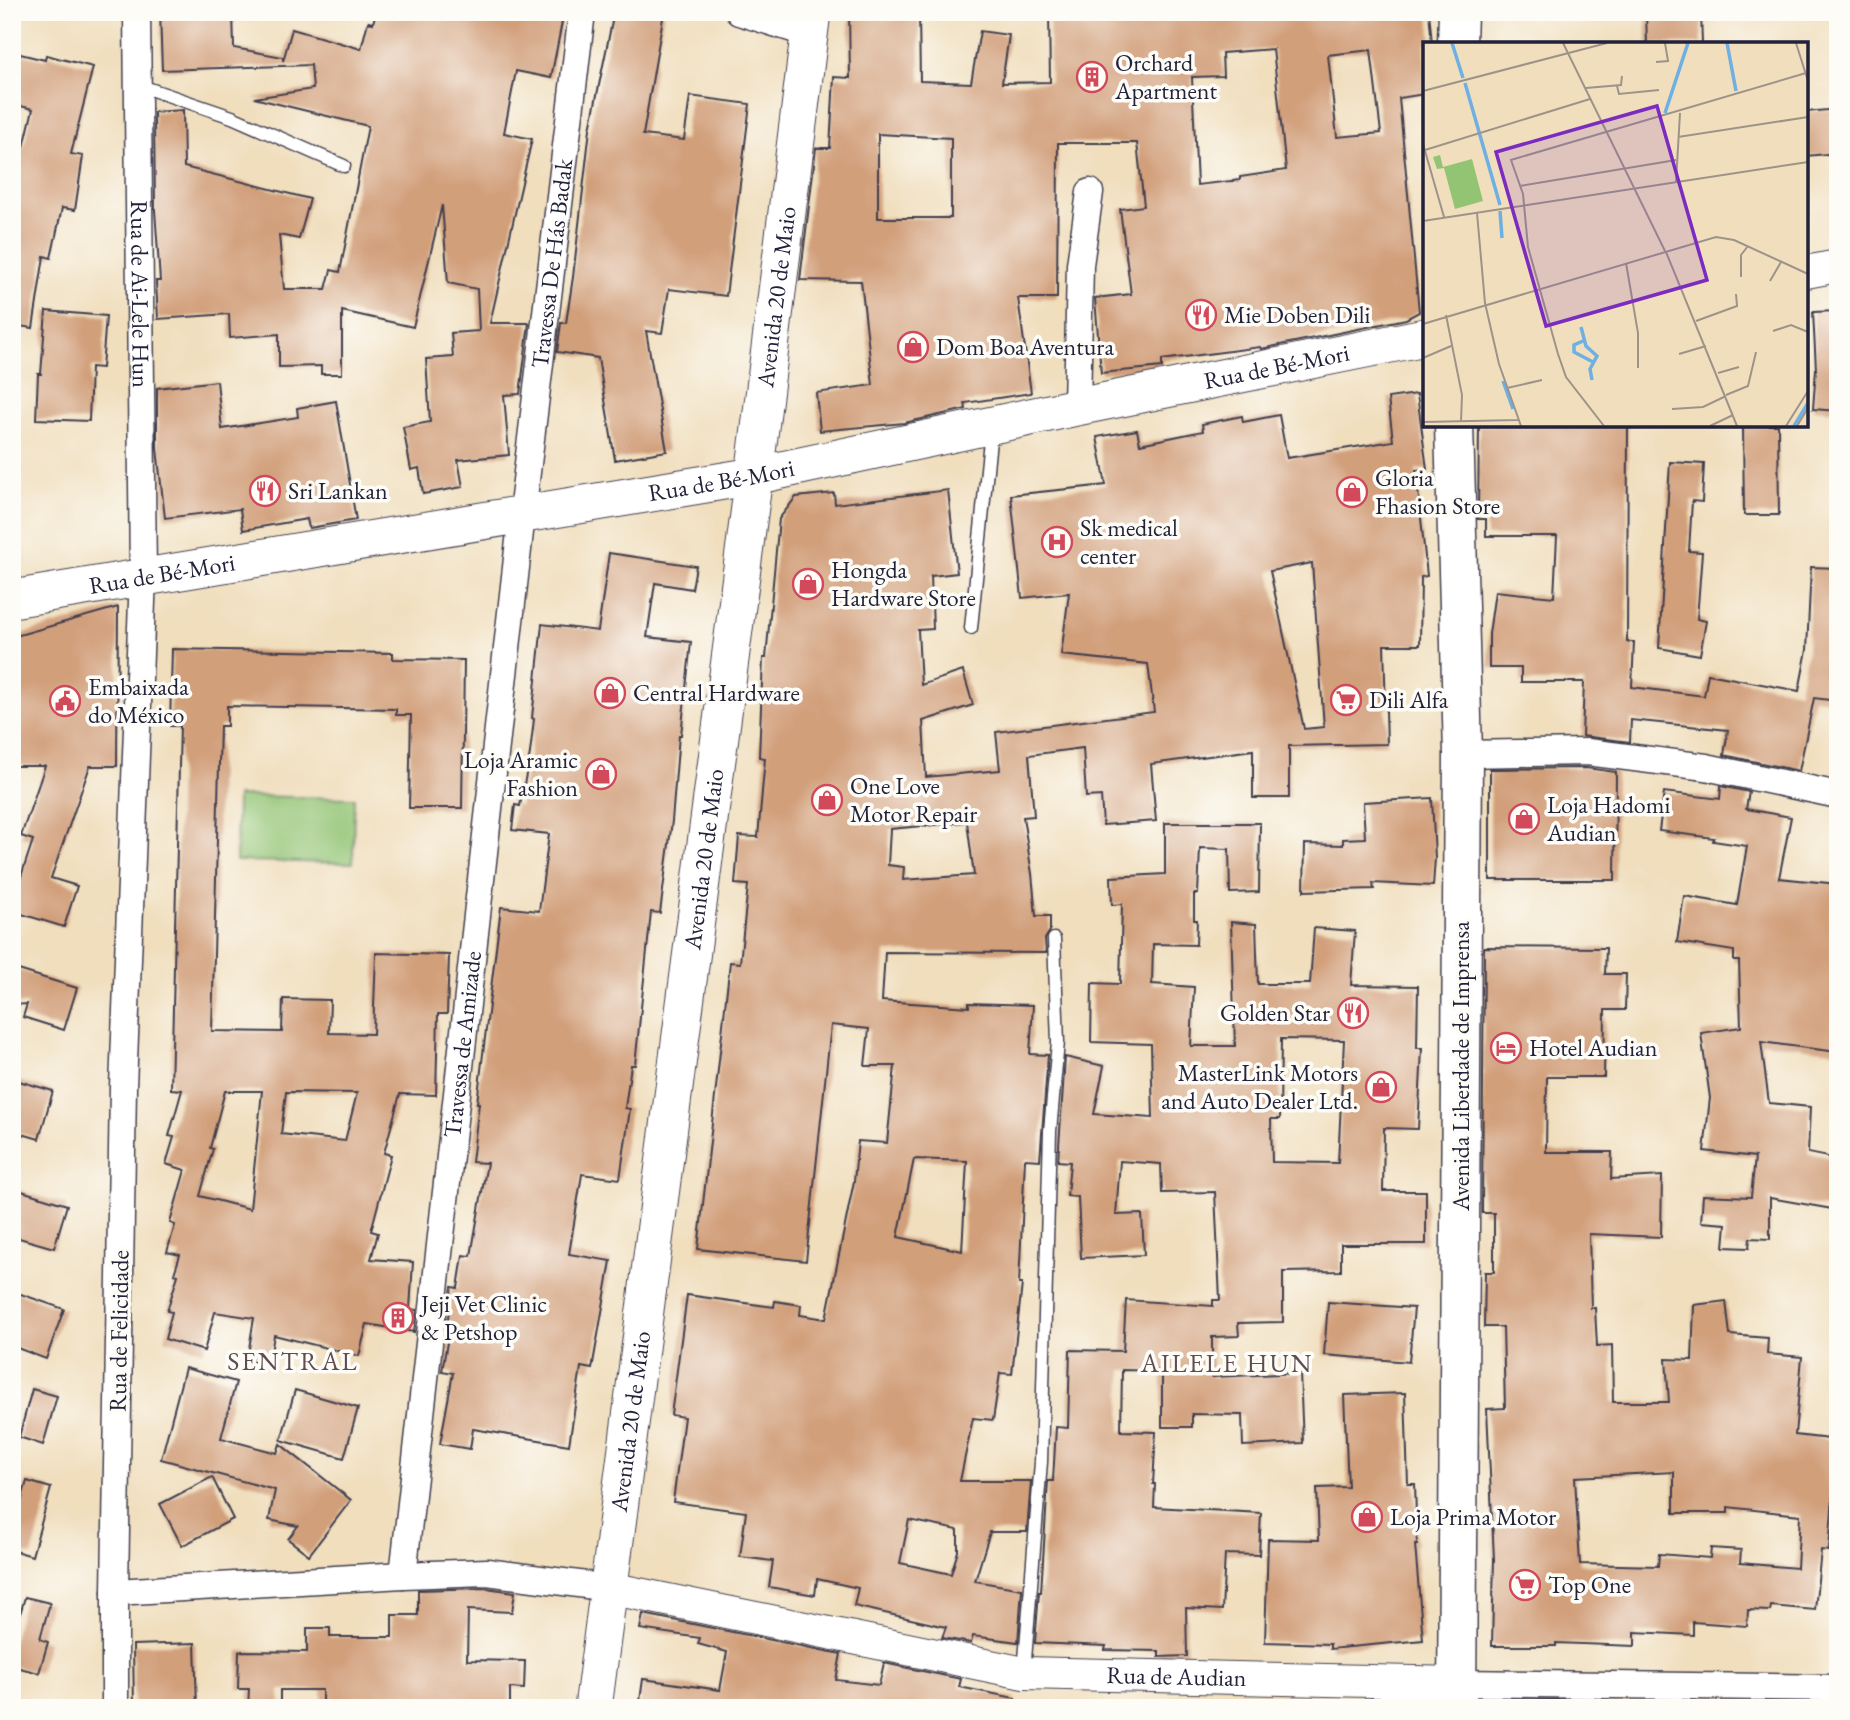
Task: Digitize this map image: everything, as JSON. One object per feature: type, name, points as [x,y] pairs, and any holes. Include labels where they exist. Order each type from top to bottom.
[{"type":"main road","points":[[1457,42],[1458,12]]},
{"type":"main road","name":"Avenida 20 de Maio","points":[[593,1708],[754,476],[810,23]]},
{"type":"main road","name":"Rua de Bé-Mori","points":[[12,599],[754,476],[1423,337]]},
{"type":"main road","name":"Avenida Liberdade de Imprensa","points":[[1454,427],[1463,754],[1457,1695]]},
{"type":"street","name":"Rua de Ai-Lele Hun","points":[[137,12],[143,576]]},
{"type":"street","name":"Travessa De Hás Badak","points":[[522,514],[582,12]]},
{"type":"street","points":[[739,12],[810,23]]},
{"type":"street","points":[[1077,407],[1080,265],[1090,192]]},
{"type":"street","points":[[1808,272],[1838,267]]},
{"type":"street","name":"Travessa de Amizade","points":[[403,1575],[522,514]]},
{"type":"street","name":"Rua de Felicidade","points":[[115,1708],[123,1087],[143,576]]},
{"type":"street","points":[[1463,754],[1587,752],[1706,767],[1838,795]]},
{"type":"street","points":[[115,1592],[487,1572],[608,1588]]},
{"type":"street","name":"Rua de Audian","points":[[608,1588],[1024,1673],[1457,1695],[1838,1688]]},
{"type":"lane","points":[[138,85],[232,117],[344,166]]},
{"type":"lane","points":[[971,628],[992,425]]},
{"type":"lane","points":[[1024,1673],[1041,1462],[1050,1131],[1058,1042],[1054,939]]},
{"type":"green space","points":[[237,796],[354,798],[353,863],[236,861]]},
{"type":"building","points":[[160,12],[233,12],[234,48],[283,57],[283,61],[292,29],[361,49],[368,22],[373,23],[376,12],[564,12],[551,78],[516,71],[504,133],[532,139],[490,323],[529,323],[520,394],[504,395],[509,455],[458,460],[463,487],[423,494],[419,468],[411,470],[403,427],[430,422],[426,359],[453,357],[451,333],[479,331],[477,289],[448,283],[442,205],[413,327],[342,311],[342,374],[321,374],[321,366],[279,367],[279,334],[230,338],[229,314],[158,319],[156,281],[160,281],[155,210],[154,112],[183,110],[184,167],[310,199],[299,239],[279,235],[284,289],[326,289],[331,270],[340,272],[368,126],[254,98],[313,89],[311,65],[162,70]]},
{"type":"building","points":[[614,12],[664,12],[643,135],[684,140],[690,96],[750,104],[726,296],[669,289],[662,333],[646,331],[667,451],[615,460],[598,358],[557,352],[561,323],[566,323],[573,277],[590,129]]},
{"type":"building","points":[[849,12],[919,12],[920,81],[971,83],[980,31],[1009,35],[1002,83],[1050,82],[1049,12],[1133,12],[1133,18],[1192,15],[1192,12],[1429,12],[1432,42],[1423,42],[1423,94],[1399,98],[1419,312],[1406,319],[1261,349],[1162,360],[1162,367],[1101,373],[1095,298],[1131,294],[1120,209],[1144,206],[1137,143],[1058,143],[1057,298],[1018,298],[1031,393],[965,403],[966,409],[904,423],[820,431],[816,393],[873,385],[861,281],[800,280],[816,148],[830,148],[834,77],[850,78]],"holes":[[[1273,49],[1286,170],[1240,177],[1240,180],[1197,185],[1192,77],[1223,76],[1222,53]],[[1371,50],[1381,133],[1337,137],[1328,55]],[[878,134],[951,138],[951,218],[878,218]]]},
{"type":"building","points":[[1646,12],[1701,12],[1702,42],[1647,42]]},
{"type":"building","points":[[12,52],[45,60],[46,55],[93,67],[71,154],[83,156],[75,210],[62,208],[51,258],[44,256],[33,328],[12,325],[12,145],[24,147],[33,109],[12,104]]},
{"type":"building","points":[[1838,109],[1838,153],[1808,156],[1808,112]]},
{"type":"building","points":[[46,311],[106,316],[102,368],[91,367],[89,421],[36,419],[38,374],[41,374]]},
{"type":"building","points":[[1838,311],[1838,411],[1813,409],[1816,369],[1813,312]]},
{"type":"building","points":[[217,381],[222,429],[298,417],[297,408],[336,401],[356,520],[309,528],[307,519],[243,530],[240,509],[165,518],[157,449],[157,388]]},
{"type":"building","points":[[1417,394],[1427,469],[1416,470],[1427,576],[1421,577],[1420,645],[1384,645],[1387,744],[1289,746],[1289,798],[1253,798],[1253,750],[1151,764],[1156,821],[1103,825],[1101,796],[1086,797],[1083,748],[1029,755],[1034,816],[1023,817],[1036,916],[1050,916],[1050,931],[1045,939],[1046,953],[885,952],[882,1001],[969,1007],[969,1003],[1033,1005],[1030,1054],[1048,1055],[1040,1160],[1025,1159],[1019,1284],[1022,1284],[1012,1374],[1000,1373],[993,1420],[973,1418],[960,1481],[1031,1481],[1027,1532],[990,1532],[975,1581],[1022,1589],[1018,1642],[973,1636],[971,1643],[942,1638],[946,1627],[854,1606],[858,1588],[817,1579],[815,1595],[769,1587],[773,1561],[740,1557],[746,1512],[673,1502],[684,1417],[671,1415],[687,1295],[774,1307],[775,1301],[801,1305],[800,1315],[826,1319],[854,1181],[858,1141],[887,1143],[895,1066],[865,1066],[869,1029],[831,1025],[806,1261],[698,1249],[730,962],[740,963],[748,885],[735,884],[739,836],[758,837],[765,758],[759,757],[763,658],[766,658],[779,519],[796,497],[834,493],[835,504],[948,490],[957,573],[931,576],[933,629],[918,630],[921,685],[963,671],[973,705],[923,721],[926,777],[1000,770],[996,732],[1154,712],[1148,664],[1061,655],[1069,593],[1022,598],[1011,495],[1106,485],[1097,437],[1137,430],[1140,444],[1203,431],[1202,424],[1242,416],[1243,422],[1279,415],[1287,458],[1393,441],[1388,398]],"holes":[[[1312,563],[1324,727],[1304,729],[1270,571]],[[967,822],[974,875],[903,880],[904,867],[888,865],[890,829]],[[914,1159],[967,1161],[962,1251],[898,1237]],[[909,1520],[958,1530],[958,1551],[951,1574],[900,1563]]]},
{"type":"building","points":[[1479,427],[1628,427],[1627,642],[1634,642],[1632,687],[1704,696],[1708,674],[1799,691],[1807,650],[1811,567],[1838,568],[1838,701],[1814,698],[1799,771],[1724,755],[1728,730],[1631,720],[1630,742],[1582,736],[1584,682],[1521,682],[1521,668],[1489,668],[1489,634],[1495,591],[1554,597],[1557,536],[1486,536],[1486,519],[1478,519]]},
{"type":"building","points":[[1743,427],[1778,427],[1779,515],[1744,515]]},
{"type":"building","points":[[1670,462],[1704,464],[1702,502],[1692,501],[1689,551],[1702,552],[1697,619],[1706,621],[1700,655],[1659,648]]},
{"type":"building","points":[[609,553],[696,566],[692,589],[655,583],[647,637],[691,642],[660,913],[651,912],[635,1065],[631,1065],[625,1108],[630,1109],[620,1179],[582,1174],[569,1254],[611,1261],[592,1369],[581,1367],[569,1445],[473,1429],[470,1449],[440,1444],[453,1373],[442,1371],[452,1287],[458,1288],[463,1255],[471,1256],[487,1163],[472,1162],[501,907],[539,911],[549,834],[512,830],[515,805],[520,806],[530,753],[542,624],[598,631]]},
{"type":"building","name":"Embaixada do México","points":[[118,607],[117,766],[90,766],[51,878],[77,886],[64,927],[12,911],[33,840],[21,836],[45,766],[12,766],[12,637]]},
{"type":"building","points":[[172,649],[393,653],[393,659],[464,660],[462,808],[409,808],[411,715],[396,715],[396,709],[227,706],[227,726],[220,726],[212,1031],[282,1032],[283,999],[330,1000],[329,1033],[373,1034],[376,953],[449,955],[447,1014],[438,1014],[436,1095],[400,1094],[384,1153],[391,1155],[371,1231],[378,1233],[371,1259],[413,1262],[410,1309],[417,1310],[414,1332],[367,1324],[359,1356],[274,1335],[269,1365],[247,1361],[254,1318],[215,1312],[204,1351],[165,1339],[172,1312],[167,1311],[178,1275],[174,1274],[180,1255],[167,1252],[175,1225],[170,1223],[185,1170],[166,1164],[174,1137],[169,1136],[182,1090],[171,1089],[180,726],[170,726]],"holes":[[[225,1091],[262,1091],[250,1209],[200,1196]],[[286,1092],[357,1093],[345,1141],[281,1134]]]},
{"type":"building","points":[[1586,768],[1616,772],[1615,880],[1490,880],[1490,769]]},
{"type":"building","points":[[1721,786],[1749,792],[1746,809],[1791,817],[1779,878],[1838,884],[1838,1052],[1761,1042],[1769,1103],[1810,1107],[1808,1153],[1838,1159],[1838,1210],[1770,1198],[1770,1239],[1750,1238],[1749,1248],[1724,1247],[1726,1224],[1701,1222],[1703,1195],[1751,1197],[1755,1157],[1704,1151],[1710,1098],[1701,1033],[1741,1027],[1739,961],[1734,961],[1734,951],[1677,942],[1684,896],[1737,905],[1747,846],[1713,841],[1714,838],[1659,831],[1664,792],[1720,799]]},
{"type":"building","points":[[1432,798],[1435,858],[1433,886],[1373,883],[1374,889],[1304,891],[1305,844],[1343,845],[1343,839],[1365,838],[1363,802]]},
{"type":"building","points":[[1165,823],[1260,823],[1259,892],[1230,893],[1229,849],[1200,848],[1198,894],[1194,894],[1196,945],[1153,944],[1152,984],[1194,987],[1191,1046],[1235,1046],[1231,922],[1256,924],[1258,984],[1310,984],[1314,928],[1355,931],[1351,985],[1418,986],[1417,1048],[1422,1048],[1418,1129],[1384,1128],[1383,1191],[1426,1191],[1426,1244],[1341,1244],[1341,1271],[1283,1272],[1283,1322],[1238,1323],[1239,1336],[1212,1337],[1212,1377],[1300,1373],[1303,1443],[1243,1446],[1242,1415],[1192,1414],[1192,1427],[1162,1427],[1162,1371],[1122,1370],[1121,1431],[1156,1432],[1154,1507],[1261,1513],[1259,1555],[1225,1554],[1222,1610],[1186,1608],[1187,1656],[1159,1657],[1159,1651],[1105,1650],[1106,1646],[1035,1643],[1048,1481],[1053,1481],[1056,1427],[1068,1428],[1070,1350],[1123,1351],[1126,1300],[1213,1306],[1213,1300],[1220,1300],[1215,1192],[1162,1193],[1161,1164],[1120,1161],[1116,1215],[1142,1214],[1144,1255],[1081,1258],[1078,1197],[1067,1196],[1070,1162],[1058,1161],[1065,1057],[1104,1066],[1094,1114],[1153,1118],[1151,1044],[1091,1042],[1092,983],[1120,984],[1122,904],[1112,905],[1111,877],[1165,874]],"holes":[[[1281,1039],[1344,1040],[1338,1163],[1272,1162],[1271,1119],[1280,1119]]]},
{"type":"building","points":[[1484,947],[1606,948],[1605,974],[1626,974],[1625,1010],[1605,1010],[1604,1077],[1547,1077],[1546,1152],[1612,1152],[1611,1179],[1662,1176],[1661,1237],[1589,1234],[1591,1308],[1595,1308],[1597,1346],[1612,1345],[1613,1402],[1669,1402],[1666,1359],[1692,1360],[1694,1305],[1726,1301],[1730,1335],[1768,1338],[1767,1354],[1802,1357],[1795,1435],[1838,1440],[1838,1493],[1833,1493],[1829,1551],[1821,1550],[1815,1610],[1771,1606],[1770,1611],[1748,1610],[1747,1626],[1693,1622],[1693,1635],[1635,1632],[1635,1646],[1556,1643],[1556,1646],[1492,1646],[1494,1559],[1487,1409],[1505,1408],[1503,1327],[1484,1327],[1485,1272],[1494,1272],[1494,1213],[1482,1213]],"holes":[[[1674,1472],[1674,1513],[1728,1513],[1728,1507],[1800,1515],[1797,1568],[1740,1563],[1741,1550],[1711,1548],[1710,1558],[1659,1554],[1658,1566],[1580,1564],[1575,1477]]]},
{"type":"building","points":[[12,968],[77,988],[64,1030],[23,1017],[27,1004],[12,1005]]},
{"type":"building","points":[[12,1079],[53,1091],[39,1139],[12,1131]]},
{"type":"building","points":[[12,1188],[67,1205],[54,1248],[12,1236]]},
{"type":"building","points":[[12,1291],[64,1309],[46,1359],[12,1346]]},
{"type":"building","points":[[1328,1302],[1414,1308],[1409,1362],[1324,1355]]},
{"type":"building","points":[[185,1368],[236,1382],[221,1438],[277,1453],[280,1444],[351,1500],[309,1555],[288,1539],[298,1526],[269,1520],[275,1490],[161,1459]]},
{"type":"building","points":[[32,1389],[57,1396],[43,1445],[19,1437]]},
{"type":"building","points":[[295,1390],[358,1408],[344,1458],[281,1440]]},
{"type":"building","points":[[1405,1393],[1408,1484],[1415,1484],[1415,1545],[1423,1640],[1330,1649],[1330,1644],[1265,1642],[1268,1539],[1319,1540],[1317,1488],[1348,1487],[1344,1395]]},
{"type":"building","points":[[212,1477],[233,1519],[182,1546],[160,1504]]},
{"type":"building","points":[[27,1481],[51,1488],[32,1556],[12,1550],[12,1532]]},
{"type":"building","points":[[486,1588],[515,1592],[512,1612],[468,1610],[467,1660],[525,1661],[524,1689],[510,1688],[510,1708],[322,1708],[322,1690],[280,1690],[280,1708],[248,1708],[249,1689],[238,1689],[239,1651],[307,1652],[307,1628],[330,1628],[330,1637],[392,1637],[392,1615],[418,1615],[418,1590]]},
{"type":"building","points":[[25,1597],[50,1603],[40,1639],[48,1642],[39,1673],[12,1666],[12,1642]]},
{"type":"building","points":[[643,1614],[841,1654],[836,1680],[879,1685],[884,1663],[961,1679],[959,1687],[1015,1698],[1014,1708],[639,1708],[643,1679],[720,1690],[727,1652],[698,1644],[700,1638],[640,1629]]},
{"type":"building","points":[[195,1643],[197,1708],[134,1708],[133,1645]]},
{"type":"building","points":[[1479,1699],[1566,1700],[1566,1708],[1479,1708]]},
{"type":"place","name":"Orchard Apartment","points":[[1092,77]]},
{"type":"place","name":"Mie Doben Dili","points":[[1201,315]]},
{"type":"place","name":"Dom Boa Aventura","points":[[913,347]]},
{"type":"place","name":"Sri Lankan","points":[[265,491]]},
{"type":"place","name":"Gloria Fhasion Store","points":[[1352,492]]},
{"type":"place","name":"Sk medical center","points":[[1057,542]]},
{"type":"place","name":"Hongda Hardware Store","points":[[808,584]]},
{"type":"place","name":"Central Hardware","points":[[610,693]]},
{"type":"place","name":"Dili Alfa","points":[[1346,700]]},
{"type":"place","name":"Embaixada do México","points":[[65,701]]},
{"type":"place","name":"Loja Aramic Fashion","points":[[601,774]]},
{"type":"place","name":"One Love Motor Repair","points":[[827,800]]},
{"type":"place","name":"Loja Hadomi Audian","points":[[1524,819]]},
{"type":"place","name":"Golden Star","points":[[1353,1013]]},
{"type":"place","name":"Hotel Audian","points":[[1506,1048]]},
{"type":"place","name":"MasterLink Motors and Auto Dealer Ltd.","points":[[1381,1087]]},
{"type":"place","name":"Jeji Vet Clinic & Petshop","points":[[398,1318]]},
{"type":"place","name":"Loja Prima Motor","points":[[1367,1517]]},
{"type":"place","name":"Top One","points":[[1525,1585]]},
{"type":"district","name":"SENTRAL","points":[[293,1361]]},
{"type":"district","name":"AILELE HUN","points":[[1227,1363]]}]
